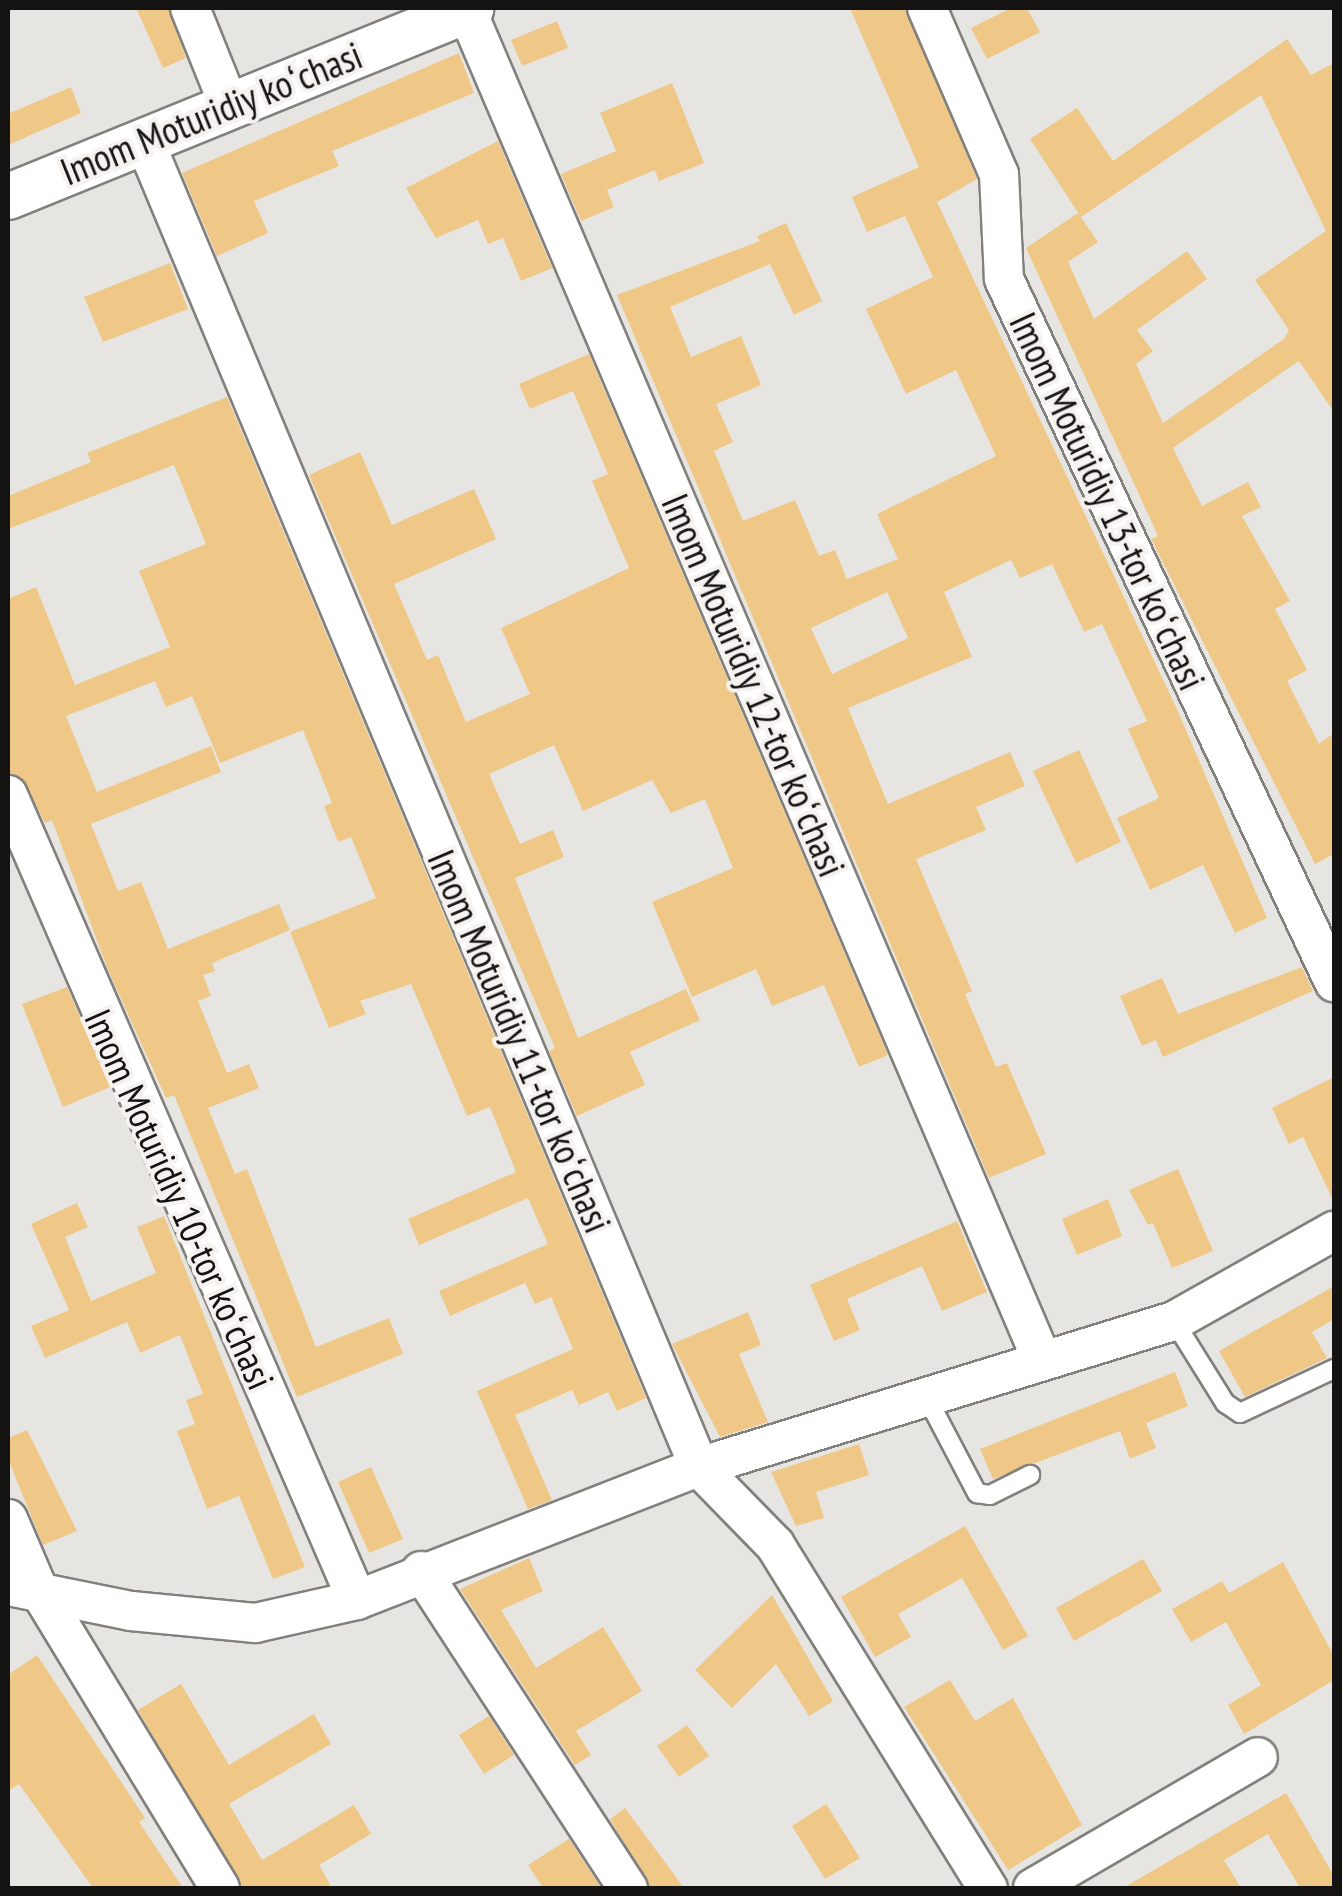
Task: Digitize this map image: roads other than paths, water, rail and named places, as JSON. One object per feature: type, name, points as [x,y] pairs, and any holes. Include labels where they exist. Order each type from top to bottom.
[{"type":"street","points":[[190,8],[229,104]]},
{"type":"street","name":"Imom Moturidiy koʻchasi","points":[[8,196],[468,8]]},
{"type":"street","name":"Imom Moturidiy 12-tor koʻchasi","points":[[468,8],[1042,1360]]},
{"type":"street","name":"Imom Moturidiy 13-tor koʻchasi","points":[[927,8],[999,174],[1004,279],[1334,982]]},
{"type":"street","name":"Imom Moturidiy 11-tor koʻchasi","points":[[144,140],[698,1467],[776,1545],[988,1888]]},
{"type":"street","name":"Imom Moturidiy 10-tor koʻchasi","points":[[8,795],[357,1600]]},
{"type":"street","points":[[22,1587],[131,1611],[255,1623],[357,1600],[698,1467],[1174,1321],[1334,1231]]},
{"type":"street","points":[[8,1519],[22,1587],[220,1888]]},
{"type":"street","points":[[421,1572],[628,1888]]},
{"type":"street","points":[[1034,1888],[1258,1757]]},
{"type":"lane","points":[[1174,1321],[1225,1403],[1240,1413],[1334,1369]]},
{"type":"lane","points":[[926,1396],[977,1493],[990,1494],[1030,1475]]}]
